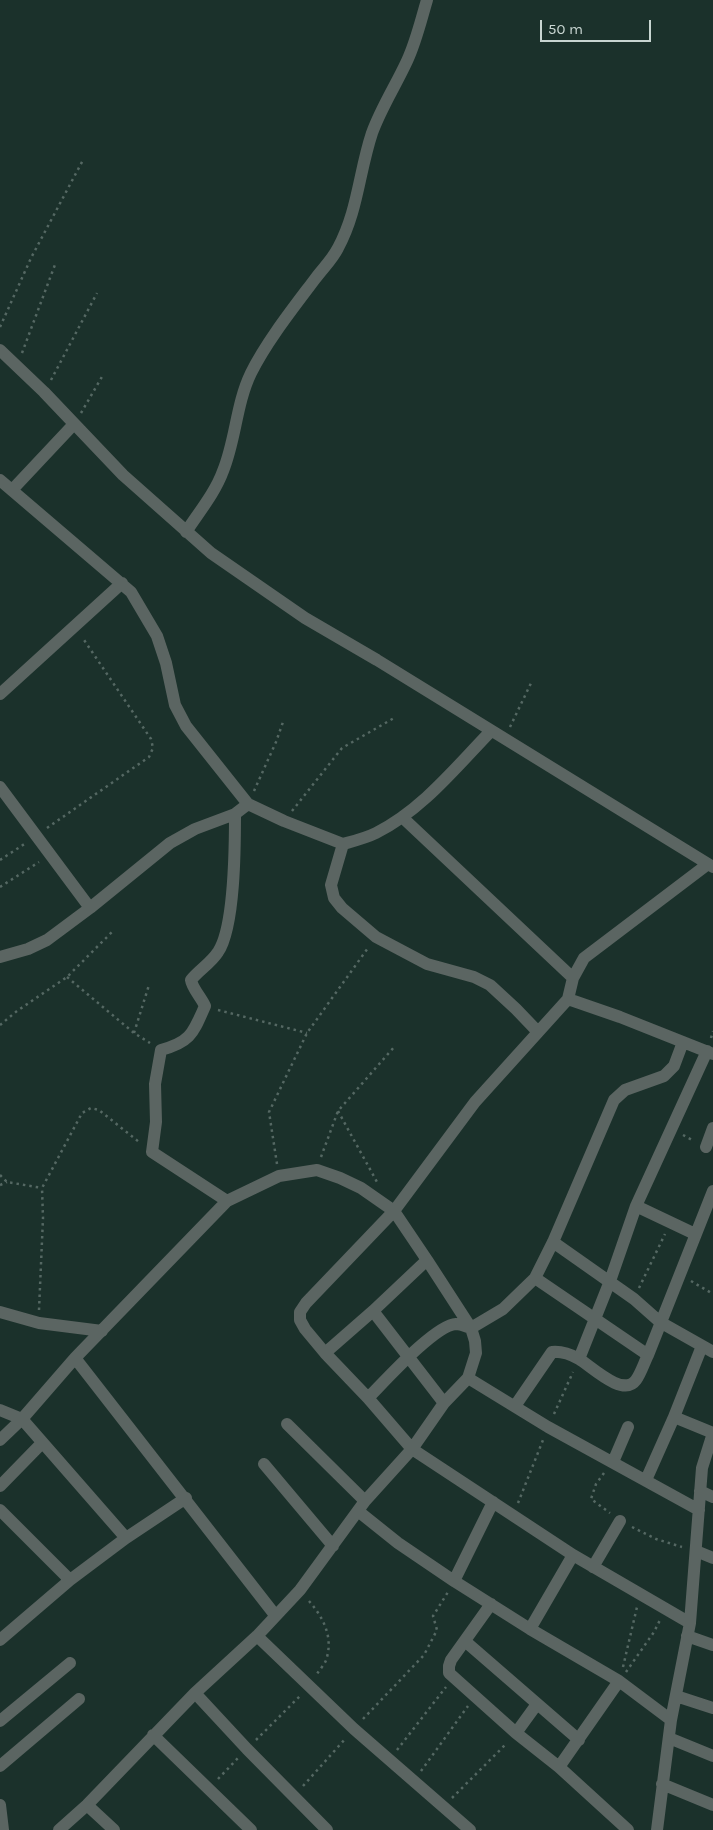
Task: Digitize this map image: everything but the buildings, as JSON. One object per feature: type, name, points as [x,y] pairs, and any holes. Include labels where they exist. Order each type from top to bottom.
[{"type":"street","points":[[186,532],[223,471],[230,451],[241,401],[251,373],[264,350],[292,310],[329,263],[341,241],[355,207],[371,136],[408,59],[427,0]]},
{"type":"street","points":[[0,350],[44,392],[123,475],[211,553],[306,618],[710,866],[584,958],[574,978],[568,999],[475,1102],[394,1211],[306,1303],[300,1312],[300,1320],[305,1329],[412,1449],[573,1555],[690,1623]]},
{"type":"street","points":[[12,490],[74,424]]},
{"type":"street","points":[[0,480],[131,592],[157,636],[166,663],[175,705],[186,726],[248,804],[284,821],[343,844],[376,833],[402,817],[431,793],[491,731]]},
{"type":"street","points":[[0,694],[122,583]]},
{"type":"street","points":[[0,787],[90,908]]},
{"type":"street","points":[[0,957],[28,949],[46,940],[90,908],[170,842],[195,829],[235,814],[248,804]]},
{"type":"street","points":[[227,1201],[152,1152],[156,1122],[155,1084],[161,1050],[180,1045],[194,1031],[205,1006],[200,995],[192,987],[191,980],[218,952],[224,936],[230,908],[235,814]]},
{"type":"street","points":[[402,817],[574,978]]},
{"type":"street","points":[[343,844],[331,885],[334,898],[342,908],[376,937],[427,964],[474,977],[490,986],[538,1032]]},
{"type":"street","points":[[568,999],[710,1053],[671,1129],[636,1206],[610,1281],[579,1359]]},
{"type":"street","points":[[368,1398],[408,1357],[443,1328],[457,1324],[471,1328],[503,1309],[535,1278],[553,1242],[614,1100],[626,1090],[664,1076],[674,1066],[683,1042]]},
{"type":"street","points":[[706,1147],[713,1128]]},
{"type":"street","points":[[0,1440],[22,1419],[75,1358],[227,1201],[279,1176],[317,1170],[361,1188],[394,1211],[471,1328],[475,1340],[476,1353],[468,1378],[444,1403],[412,1449],[362,1506],[300,1590],[275,1615],[258,1636],[195,1693],[87,1805],[59,1830]]},
{"type":"street","points":[[515,1406],[552,1352],[559,1351],[579,1359],[614,1383],[624,1386],[630,1385],[635,1381],[648,1355],[713,1191]]},
{"type":"street","points":[[636,1206],[695,1234]]},
{"type":"street","points":[[553,1242],[610,1281],[660,1322],[707,1349],[646,1480]]},
{"type":"street","points":[[325,1353],[374,1311],[427,1260]]},
{"type":"street","points":[[535,1278],[648,1355]]},
{"type":"street","points":[[374,1311],[444,1403]]},
{"type":"street","points":[[0,1312],[39,1322],[102,1332]]},
{"type":"street","points":[[75,1358],[186,1498],[275,1615]]},
{"type":"street","points":[[468,1378],[548,1427],[699,1510]]},
{"type":"street","points":[[0,1410],[22,1419],[126,1538]]},
{"type":"street","points":[[658,1830],[671,1720],[690,1623],[702,1468],[713,1433],[674,1417]]},
{"type":"street","points":[[287,1424],[398,1543],[530,1629],[620,1681],[671,1720]]},
{"type":"street","points":[[613,1462],[628,1427]]},
{"type":"street","points":[[0,1486],[42,1443]]},
{"type":"street","points":[[264,1464],[332,1546]]},
{"type":"street","points":[[700,1491],[713,1497]]},
{"type":"street","points":[[0,1640],[70,1580],[126,1538],[186,1498]]},
{"type":"street","points":[[454,1581],[493,1502]]},
{"type":"street","points":[[0,1510],[70,1580]]},
{"type":"street","points":[[593,1567],[620,1521]]},
{"type":"street","points":[[696,1551],[713,1558]]},
{"type":"street","points":[[530,1629],[573,1555]]},
{"type":"street","points":[[491,1604],[449,1666],[449,1673],[516,1733],[559,1767],[628,1830]]},
{"type":"street","points":[[258,1636],[354,1728],[470,1830]]},
{"type":"street","points":[[687,1636],[713,1645]]},
{"type":"street","points":[[466,1642],[578,1740]]},
{"type":"street","points":[[0,1721],[70,1663]]},
{"type":"street","points":[[559,1767],[620,1681]]},
{"type":"street","points":[[195,1693],[327,1830]]},
{"type":"street","points":[[676,1696],[713,1708]]},
{"type":"street","points":[[0,1766],[79,1699]]},
{"type":"street","points":[[516,1733],[537,1704]]},
{"type":"street","points":[[153,1735],[251,1830]]},
{"type":"street","points":[[669,1738],[713,1756]]},
{"type":"street","points":[[662,1784],[713,1805]]},
{"type":"street","points":[[0,1805],[3,1830]]},
{"type":"street","points":[[87,1805],[114,1830]]},
{"type":"path","points":[[0,327],[32,258],[83,160]]},
{"type":"path","points":[[18,366],[56,262]]},
{"type":"path","points":[[44,392],[97,293]]},
{"type":"path","points":[[74,424],[103,375]]},
{"type":"path","points":[[0,860],[149,757],[153,748],[151,739],[74,625]]},
{"type":"path","points":[[504,739],[532,681]]},
{"type":"path","points":[[284,821],[342,748],[394,718]]},
{"type":"path","points":[[248,804],[283,722]]},
{"type":"path","points":[[0,887],[50,855]]},
{"type":"path","points":[[0,1025],[17,1010],[66,977],[112,932]]},
{"type":"path","points":[[279,1176],[269,1112],[307,1034],[376,937]]},
{"type":"path","points":[[66,977],[134,1033],[161,1050]]},
{"type":"path","points":[[134,1033],[149,985]]},
{"type":"path","points":[[205,1006],[307,1034]]},
{"type":"path","points":[[317,1170],[338,1111],[395,1046]]},
{"type":"path","points":[[39,1322],[43,1218],[42,1188],[82,1113],[91,1108],[99,1110],[152,1152]]},
{"type":"path","points":[[338,1111],[380,1186]]},
{"type":"path","points":[[671,1129],[706,1147]]},
{"type":"path","points":[[0,1175],[7,1182]]},
{"type":"path","points":[[0,1185],[7,1182],[42,1188]]},
{"type":"path","points":[[634,1299],[671,1222]]},
{"type":"path","points":[[679,1274],[713,1294]]},
{"type":"path","points":[[513,1516],[548,1427],[579,1359]]},
{"type":"path","points":[[613,1462],[596,1484],[590,1499],[620,1521],[656,1539],[696,1551]]},
{"type":"path","points":[[294,1797],[354,1728],[424,1655],[437,1630],[433,1616],[454,1581]]},
{"type":"path","points":[[209,1788],[310,1686],[327,1658],[328,1637],[322,1616],[300,1590]]},
{"type":"path","points":[[620,1681],[640,1594]]},
{"type":"path","points":[[620,1681],[654,1632],[665,1610]]},
{"type":"path","points":[[390,1759],[453,1678]]},
{"type":"path","points":[[415,1780],[475,1697]]},
{"type":"path","points":[[444,1806],[516,1733]]}]
